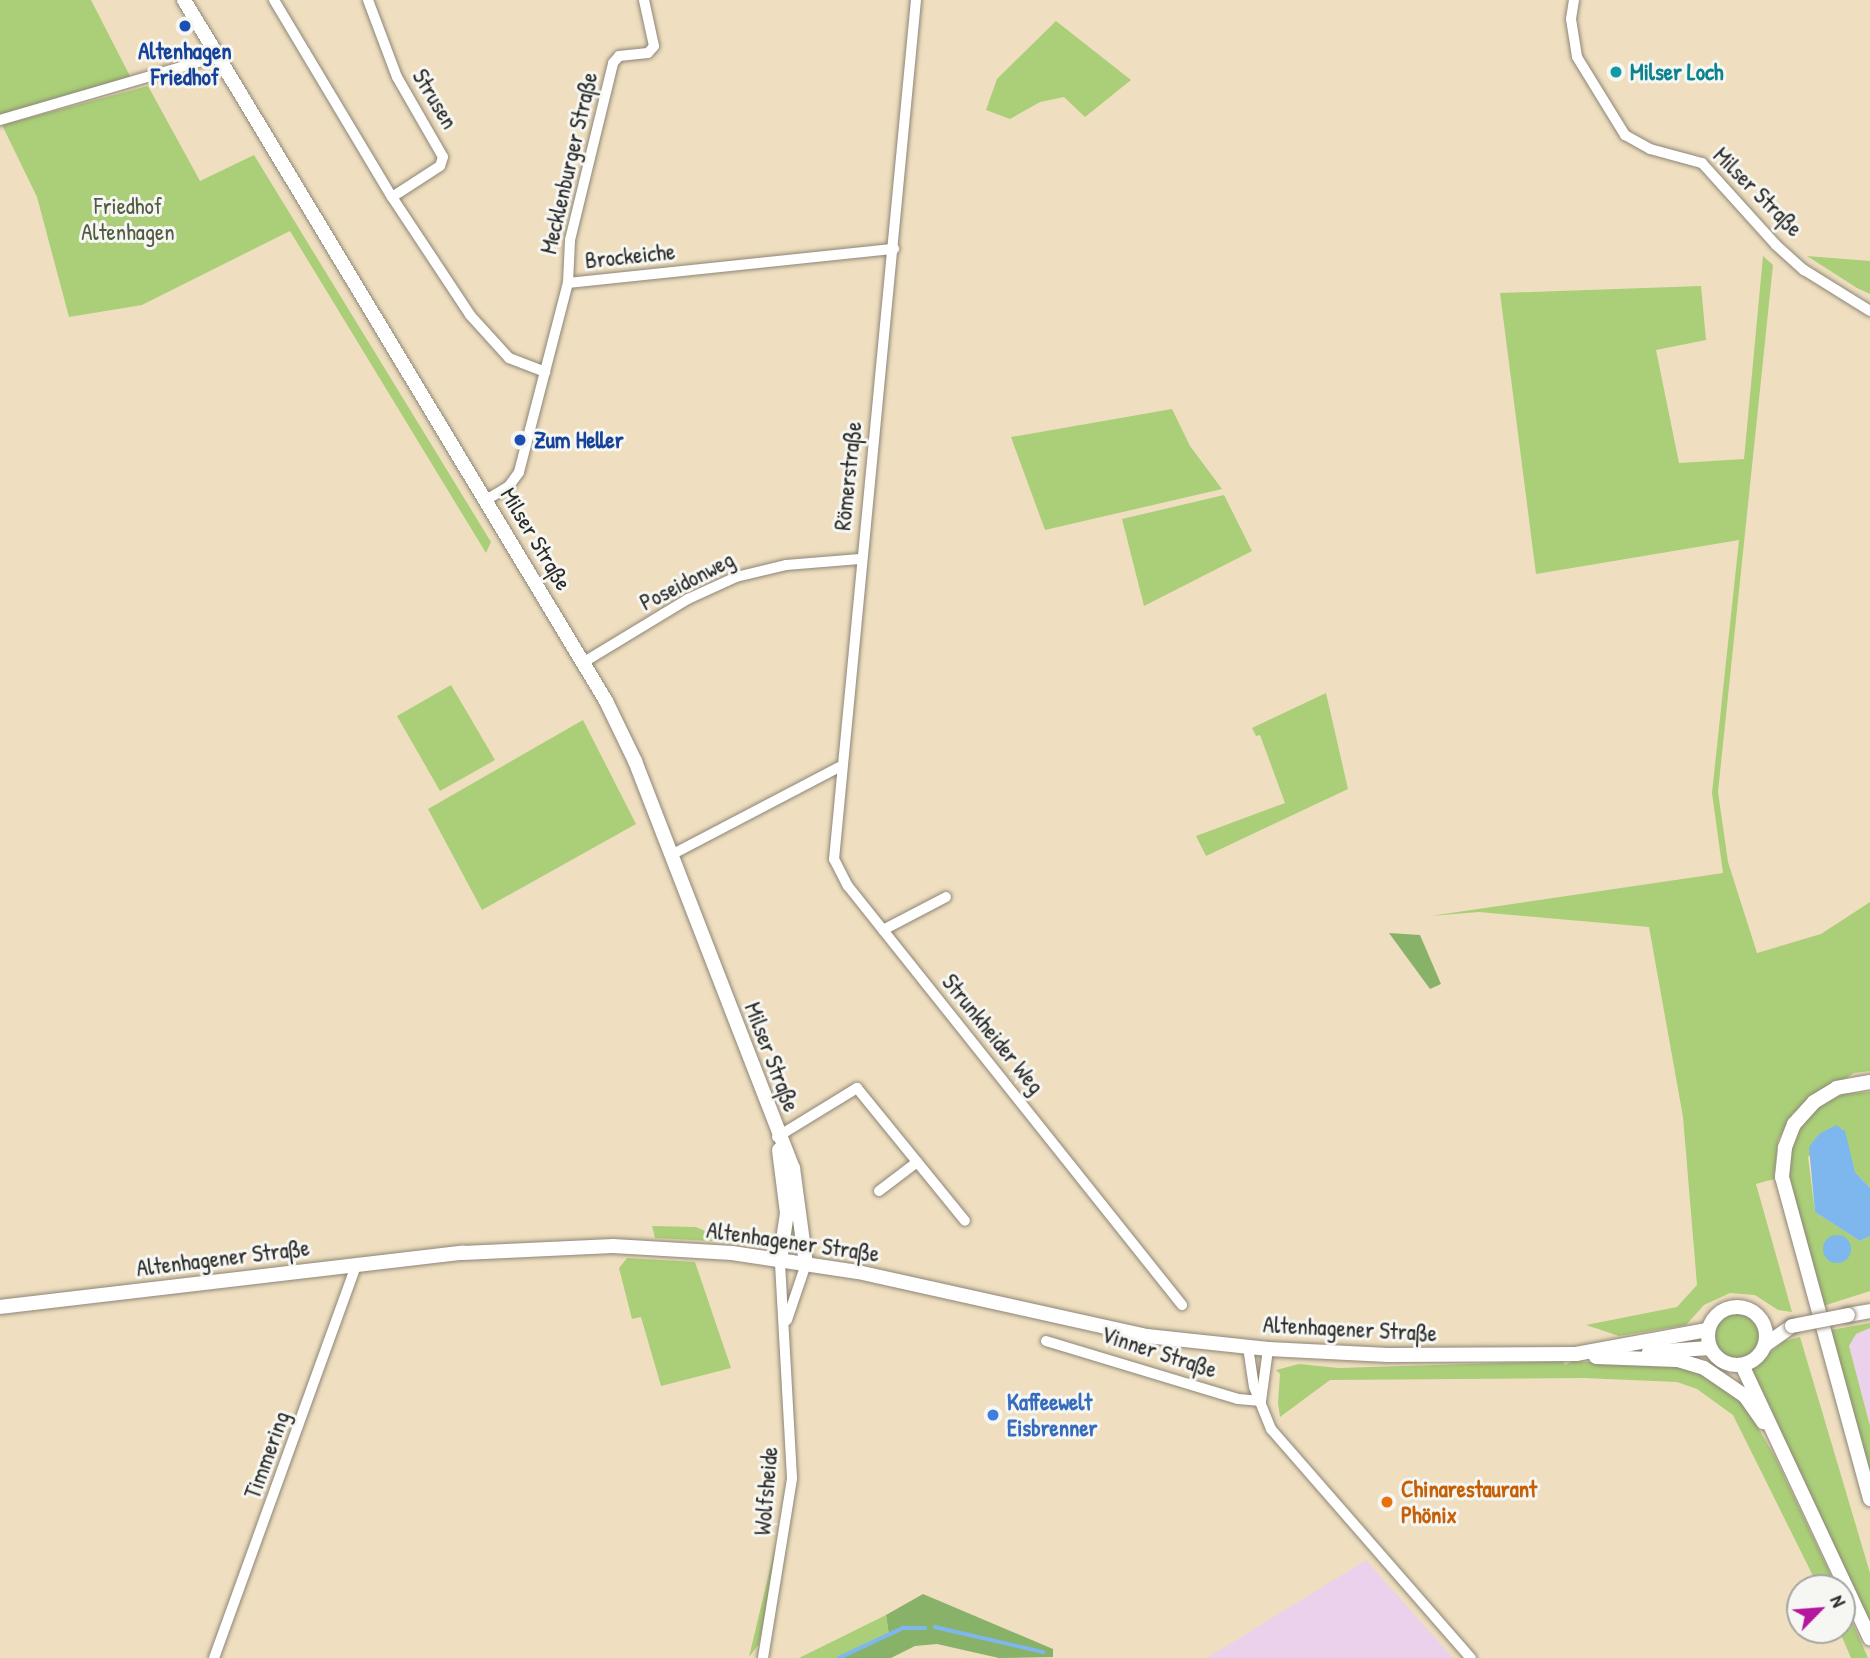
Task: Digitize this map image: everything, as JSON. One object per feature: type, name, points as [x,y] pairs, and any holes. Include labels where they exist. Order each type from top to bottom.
[{"type":"main road","name":"Milser Straße","points":[[184,0],[215,57],[584,662],[635,761],[777,1137],[793,1168],[801,1203],[806,1264]]},
{"type":"main road","points":[[1867,1075],[1814,1102],[1794,1124],[1785,1148],[1785,1196],[1870,1499]]},
{"type":"main road","name":"Milser Straße","points":[[777,1137],[787,1213],[780,1260]]},
{"type":"main road","name":"Altenhagener Straße","points":[[0,1307],[356,1265],[581,1246],[652,1247],[806,1264],[1147,1336],[1268,1349],[1388,1355],[1576,1354],[1596,1357],[1710,1348]]},
{"type":"main road","points":[[1792,1326],[1765,1345],[1752,1361],[1742,1365],[1722,1362],[1710,1348],[1707,1330],[1715,1315],[1735,1306],[1748,1308],[1762,1320],[1792,1326],[1870,1311]]},
{"type":"main road","points":[[1762,1320],[1765,1345]]},
{"type":"main road","name":"Altenhagener Straße","points":[[1576,1354],[1707,1330]]},
{"type":"main road","points":[[1596,1357],[1678,1360],[1704,1368],[1745,1396],[1782,1453]]},
{"type":"main road","points":[[1742,1365],[1870,1639]]},
{"type":"street","points":[[274,0],[434,263],[493,342],[509,358],[545,372]]},
{"type":"street","name":"Strusen","points":[[368,0],[397,77],[443,157],[440,166],[392,197]]},
{"type":"street","name":"Mecklenburger Straße","points":[[568,283],[570,240],[613,63],[619,56],[648,53],[654,46],[644,0]]},
{"type":"street","name":"Römerstraße","points":[[839,767],[894,249],[916,0]]},
{"type":"street","name":"Milser Straße","points":[[1574,0],[1571,19],[1577,57],[1625,135],[1650,149],[1702,163],[1787,255],[1870,311]]},
{"type":"street","points":[[0,120],[215,57]]},
{"type":"street","name":"Brockeiche","points":[[486,500],[509,486],[519,472],[568,283],[894,249]]},
{"type":"street","name":"Poseidonweg","points":[[584,662],[688,599],[736,577],[786,565],[860,559]]},
{"type":"street","points":[[671,855],[839,767]]},
{"type":"street","name":"Strunkheider Weg","points":[[839,767],[834,859],[843,879],[1182,1305]]},
{"type":"street","points":[[883,930],[946,897]]},
{"type":"street","name":"Milser Straße","points":[[777,1137],[857,1088],[965,1221]]},
{"type":"street","points":[[879,1191],[917,1162]]},
{"type":"street","name":"Wolfsheide","points":[[763,1658],[792,1478],[780,1260]]},
{"type":"street","name":"Wolfsheide","points":[[785,1326],[806,1264]]},
{"type":"street","name":"Timmering","points":[[214,1658],[356,1265]]},
{"type":"street","name":"Vinner Straße","points":[[1046,1341],[1238,1399],[1261,1401]]},
{"type":"street","name":"Vinner Straße","points":[[1248,1347],[1250,1372],[1280,1441],[1471,1658]]},
{"type":"street","points":[[1261,1401],[1268,1349]]},
{"type":"shaded area","points":[[1870,1328],[1870,1426],[1849,1346],[1856,1334]]},
{"type":"shaded area","points":[[1366,1560],[1453,1658],[1207,1658]]},
{"type":"green space","points":[[0,0],[91,0],[132,80],[0,115]]},
{"type":"green space","points":[[1056,21],[1131,80],[1085,117],[1064,97],[1040,102],[1010,119],[986,110],[997,79]]},
{"type":"green space","name":"Friedhof Altenhagen","points":[[148,86],[200,181],[254,155],[491,542],[486,553],[290,231],[142,305],[69,317],[37,197],[2,125]]},
{"type":"green space","points":[[1763,256],[1773,265],[1718,792],[1728,862],[1757,953],[1821,934],[1870,902],[1870,1071],[1854,1073],[1793,1113],[1778,1140],[1774,1179],[1756,1184],[1792,1312],[1778,1310],[1755,1295],[1730,1293],[1704,1305],[1686,1325],[1619,1336],[1586,1325],[1677,1307],[1697,1285],[1683,1117],[1649,927],[1479,912],[1430,916],[1723,873],[1712,793],[1739,540],[1536,574],[1500,293],[1701,286],[1706,340],[1656,350],[1679,463],[1744,459]]},
{"type":"green space","points":[[1807,256],[1870,261],[1870,294],[1857,288]]},
{"type":"green space","points":[[1172,409],[1190,446],[1222,489],[1045,530],[1011,437]]},
{"type":"green space","points":[[1224,495],[1252,551],[1144,606],[1122,519]]},
{"type":"green space","points":[[451,685],[495,760],[440,791],[397,716]]},
{"type":"green space","points":[[1326,693],[1348,789],[1206,856],[1196,836],[1285,803],[1260,735],[1256,736],[1252,728]]},
{"type":"green space","points":[[583,720],[636,824],[482,910],[428,809]]},
{"type":"green space","points":[[1389,933],[1420,935],[1441,984],[1430,989]]},
{"type":"green space","points":[[1870,1092],[1870,1188],[1855,1172],[1842,1128],[1808,1157],[1815,1212],[1860,1241],[1870,1236],[1870,1291],[1820,1307],[1788,1192],[1791,1144],[1808,1115],[1826,1102],[1844,1094]]},
{"type":"green space","points":[[652,1226],[696,1227],[730,1242],[655,1238]]},
{"type":"green space","points":[[627,1258],[695,1262],[731,1368],[661,1386],[641,1317],[632,1319],[619,1268]]},
{"type":"green space","points":[[1736,1313],[1752,1320],[1759,1336],[1752,1352],[1736,1359],[1720,1352],[1713,1336],[1720,1320]]},
{"type":"green space","points":[[1870,1323],[1870,1328],[1856,1334],[1849,1346],[1870,1426],[1870,1487],[1826,1331]]},
{"type":"green space","points":[[1800,1337],[1870,1573],[1870,1623],[1856,1593],[1856,1574],[1847,1574],[1750,1369],[1784,1341]]},
{"type":"green space","points":[[1563,1361],[1565,1365],[1573,1361],[1692,1368],[1745,1405],[1775,1457],[1830,1574],[1812,1574],[1733,1415],[1697,1389],[1677,1382],[1584,1378],[1330,1380],[1280,1417],[1280,1374],[1276,1370],[1299,1364],[1339,1368]]},
{"type":"green space","points":[[775,1548],[778,1550],[759,1644],[749,1657]]},
{"type":"green space","points":[[923,1594],[1053,1649],[1053,1657],[999,1658],[937,1644],[915,1646],[891,1658],[841,1658],[889,1635],[886,1615]]},
{"type":"green space","points":[[886,1615],[889,1635],[841,1658],[799,1658]]},
{"type":"green space","points":[[1856,1631],[1868,1658],[1851,1658],[1845,1644],[1856,1644]]},
{"type":"water","points":[[1836,1125],[1845,1131],[1855,1172],[1870,1188],[1870,1236],[1860,1241],[1815,1212],[1809,1147],[1819,1134]]},
{"type":"water","points":[[1837,1235],[1847,1239],[1851,1249],[1847,1259],[1837,1263],[1827,1259],[1823,1249],[1827,1239]]},
{"type":"waterway","points":[[935,1627],[1043,1652]]},
{"type":"waterway","points":[[839,1658],[903,1628],[925,1628]]},
{"type":"place","name":"Altenhagen Friedhof","points":[[185,26]]},
{"type":"place","name":"Milser Loch","points":[[1616,72]]},
{"type":"place","name":"Zum Heller","points":[[520,440]]},
{"type":"place","name":"Kaffeewelt Eisbrenner","points":[[993,1415]]},
{"type":"place","name":"Chinarestaurant Phönix","points":[[1387,1502]]}]
